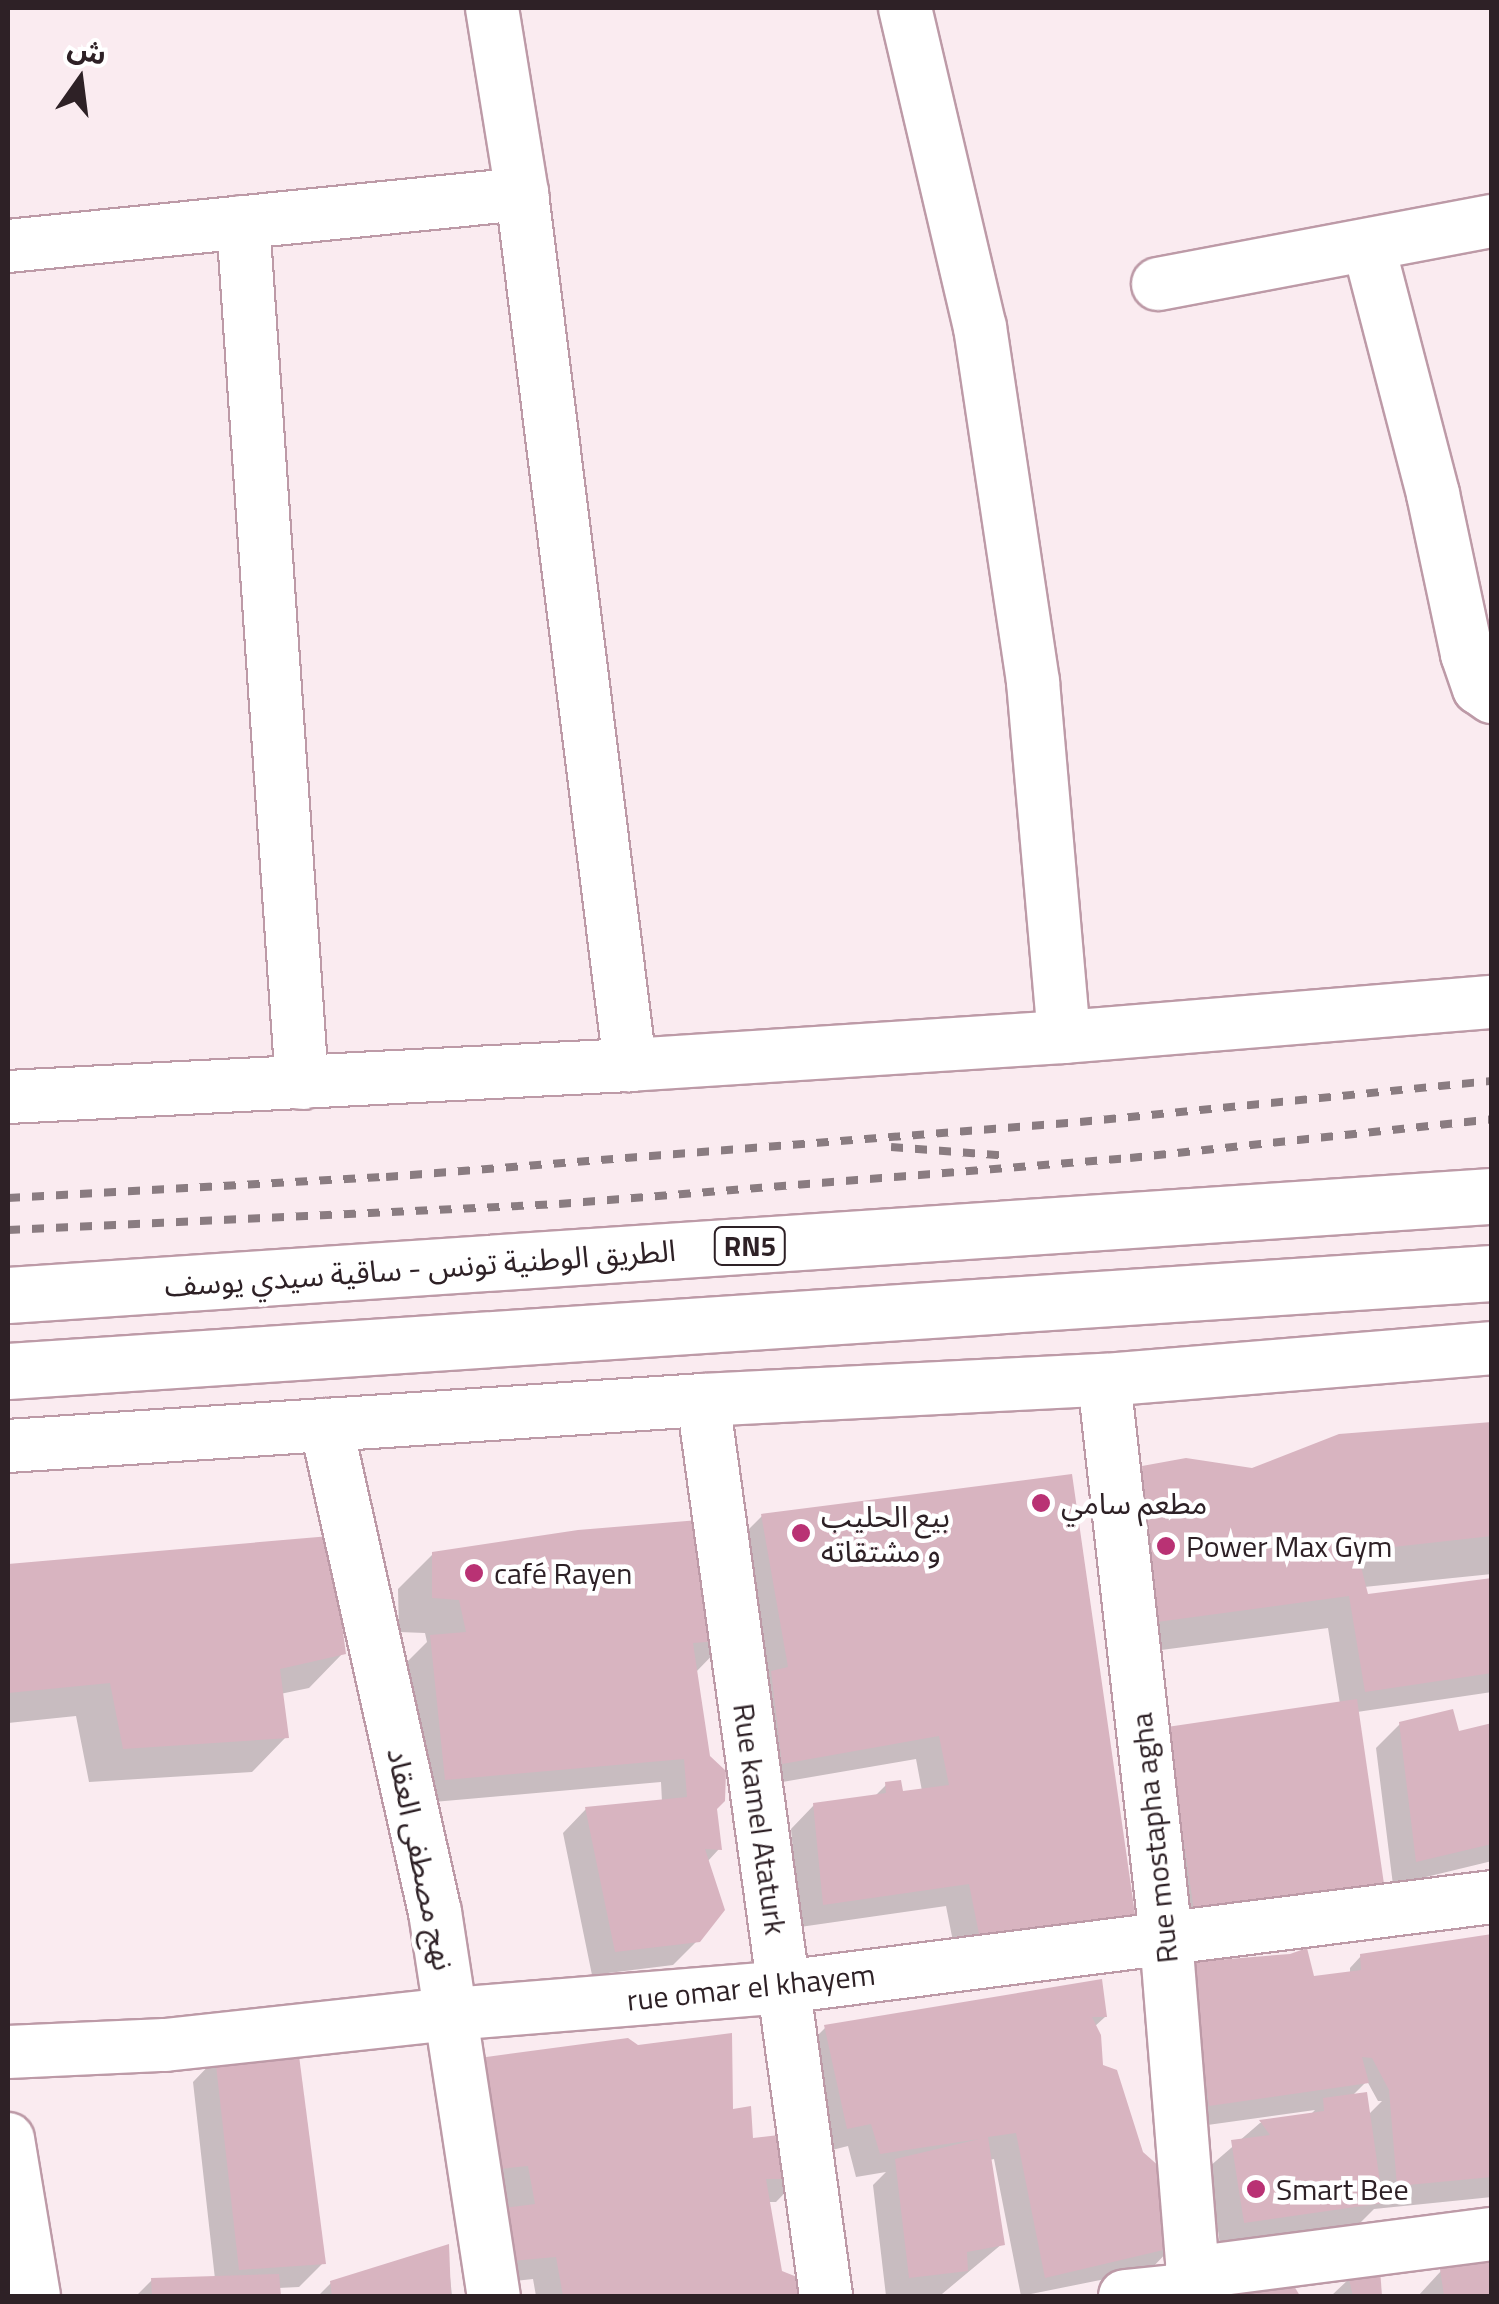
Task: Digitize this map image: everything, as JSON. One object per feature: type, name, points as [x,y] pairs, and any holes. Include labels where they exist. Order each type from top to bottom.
[{"type":"highway","name":"الطريق الوطنية تونس - ساقية سيدي يوسف","points":[[8,1295],[1492,1196]]},
{"type":"highway","points":[[8,1371],[1492,1274]]},
{"type":"street","points":[[492,8],[522,194],[630,1065]]},
{"type":"street","points":[[905,8],[980,327],[1033,682],[1064,1037]]},
{"type":"street","points":[[8,246],[522,194]]},
{"type":"street","points":[[1158,284],[1369,248],[1492,221]]},
{"type":"street","points":[[244,222],[302,1083]]},
{"type":"street","points":[[1369,248],[1433,494],[1468,654],[1479,688],[1492,697]]},
{"type":"street","points":[[8,1097],[630,1065],[1064,1037],[1492,1002]]},
{"type":"street","points":[[8,1446],[704,1400],[1104,1380],[1492,1348]]},
{"type":"street","name":"Rue mostapha agha","points":[[1104,1380],[1166,1938],[1193,2286]]},
{"type":"street","name":"Rue kamel Ataturk","points":[[704,1400],[826,2296]]},
{"type":"street","name":"نهج مصطفى العقاد","points":[[326,1425],[436,1912],[494,2296]]},
{"type":"street","name":"rue omar el khayem","points":[[8,2052],[165,2045],[451,2014],[784,1987],[1492,1897]]},
{"type":"street","points":[[8,2139],[34,2296]]},
{"type":"street","points":[[1125,2296],[1492,2234]]},
{"type":"building","points":[[1492,1422],[1492,1536],[1357,1551],[1368,1594],[1492,1578],[1492,1673],[1365,1692],[1349,1596],[1157,1622],[1142,1466],[1186,1458],[1252,1468],[1339,1434]]},
{"type":"building","points":[[1072,1474],[1136,1921],[981,1944],[969,1884],[823,1905],[813,1803],[886,1793],[885,1782],[901,1780],[903,1791],[949,1785],[939,1736],[782,1764],[771,1671],[788,1667],[761,1514]]},
{"type":"building","points":[[711,1519],[731,1640],[693,1643],[710,1756],[726,1771],[725,1801],[717,1809],[722,1850],[705,1849],[725,1910],[700,1942],[615,1952],[585,1807],[687,1797],[684,1759],[445,1780],[430,1635],[466,1632],[459,1600],[432,1598],[432,1552],[578,1530]]},
{"type":"building","points":[[330,1536],[346,1654],[280,1669],[289,1738],[123,1749],[110,1683],[8,1693],[8,1564]]},
{"type":"building","points":[[1357,1699],[1384,1884],[1194,1911],[1167,1727]]},
{"type":"building","points":[[1453,1709],[1459,1731],[1492,1723],[1492,1844],[1416,1862],[1399,1722]]},
{"type":"building","points":[[1492,1934],[1492,2177],[1397,2186],[1389,2090],[1372,2058],[1362,2057],[1369,2083],[1209,2106],[1191,1962],[1290,1954],[1307,1948],[1314,1976],[1361,1970],[1360,1954]]},
{"type":"building","points":[[1102,1979],[1107,2017],[1092,2017],[1101,2035],[1103,2065],[1117,2070],[1143,2152],[1161,2168],[1176,2247],[1045,2278],[1016,2133],[988,2137],[1005,2245],[967,2252],[968,2271],[909,2278],[895,2159],[979,2139],[880,2154],[871,2124],[847,2129],[824,2025]]},
{"type":"building","points":[[732,2033],[733,2109],[751,2106],[753,2138],[796,2133],[802,2179],[766,2179],[782,2271],[807,2281],[815,2296],[563,2296],[556,2257],[500,2262],[497,2209],[535,2204],[528,2166],[490,2170],[479,2058],[628,2038],[638,2045]]},
{"type":"building","points":[[298,2048],[326,2264],[239,2270],[215,2056]]},
{"type":"building","points":[[1367,2092],[1383,2203],[1244,2223],[1231,2140],[1270,2135],[1259,2120],[1324,2111],[1323,2098]]},
{"type":"building","points":[[449,2244],[451,2296],[332,2296],[330,2281]]},
{"type":"building","points":[[1492,2260],[1492,2296],[1444,2296],[1440,2269]]},
{"type":"building","points":[[1380,2269],[1382,2296],[1353,2296],[1348,2275]]},
{"type":"building","points":[[279,2274],[281,2296],[152,2296],[151,2278]]},
{"type":"building","points":[[1290,2279],[1300,2296],[1229,2296],[1228,2291]]},
{"type":"railway","points":[[8,1198],[386,1177],[1080,1122],[1492,1081]]},
{"type":"railway","points":[[8,1230],[559,1204],[1130,1158],[1492,1119]]},
{"type":"railway","points":[[891,1147],[1010,1156]]},
{"type":"place","name":"مطعم سامي","points":[[1041,1503]]},
{"type":"place","name":"بيع الحليب و مشتقاته","points":[[801,1533]]},
{"type":"place","name":"Power Max Gym","points":[[1166,1546]]},
{"type":"place","name":"café Rayen","points":[[474,1573]]},
{"type":"place","name":"Smart Bee","points":[[1256,2189]]}]
